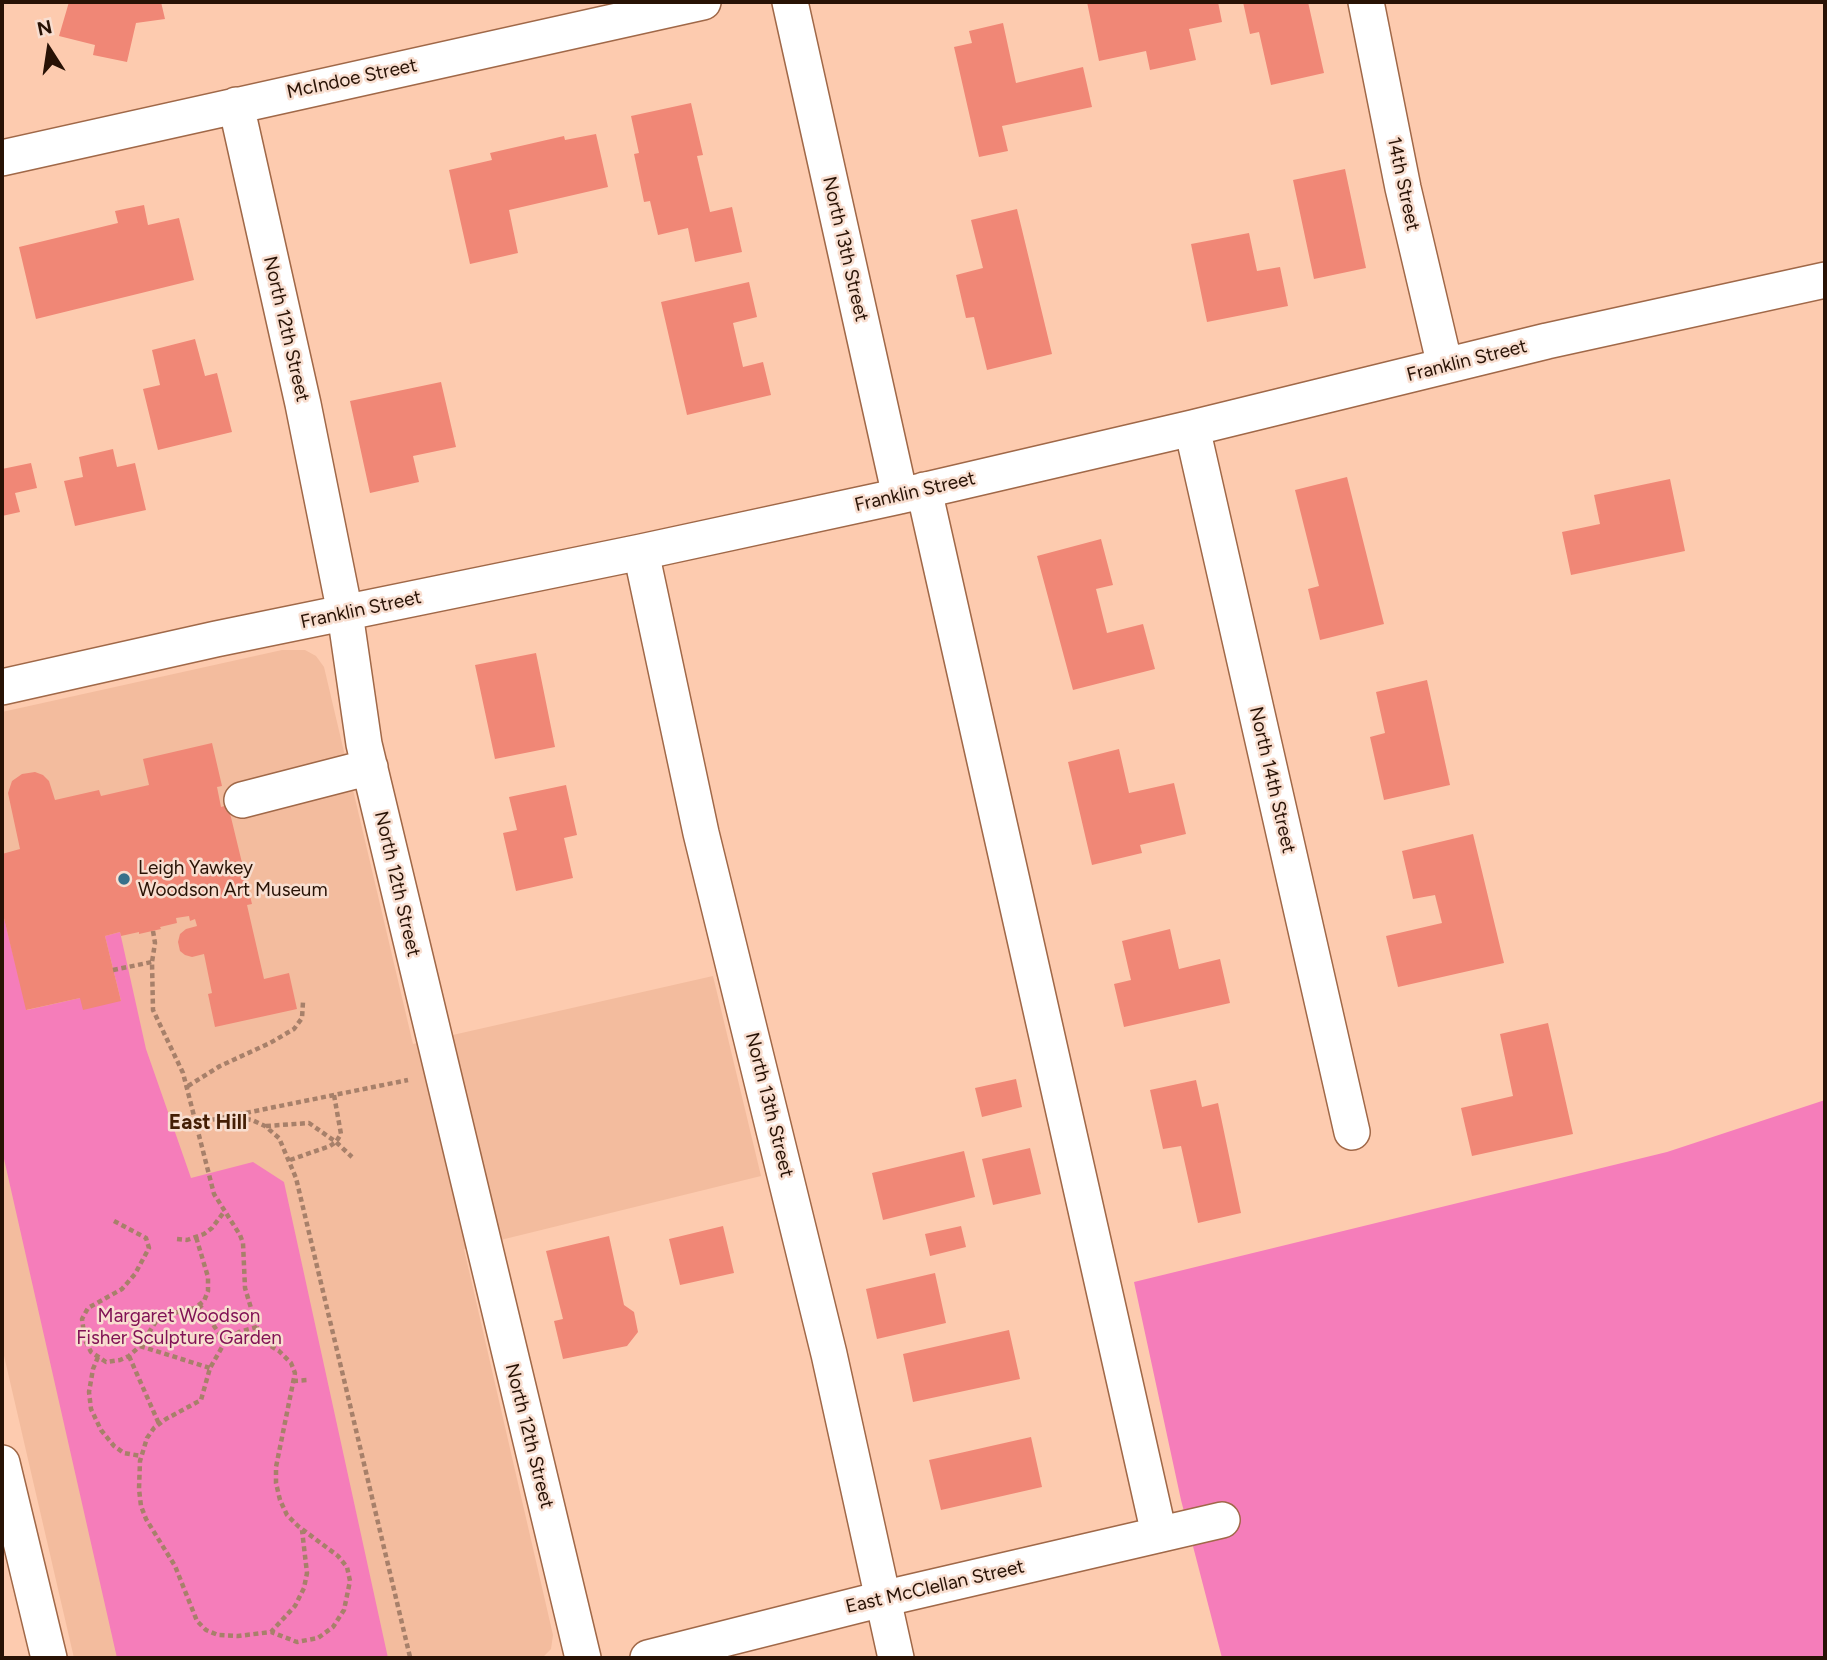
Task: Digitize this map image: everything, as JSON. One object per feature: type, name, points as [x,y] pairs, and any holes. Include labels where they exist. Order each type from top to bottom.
[{"type":"street","name":"McIndoe Street","points":[[2,158],[703,2]]},
{"type":"street","name":"North 13th Street","points":[[790,2],[912,493],[1159,1534]]},
{"type":"street","name":"14th Street","points":[[1366,2],[1403,188],[1445,366]]},
{"type":"street","name":"North 12th Street","points":[[236,105],[303,404],[345,613],[356,694],[370,767],[583,1658]]},
{"type":"street","name":"Franklin Street","points":[[2,687],[912,493],[1547,341],[1825,280]]},
{"type":"street","name":"North 14th Street","points":[[1192,428],[1352,1132]]},
{"type":"street","name":"North 13th Street","points":[[641,552],[701,833],[829,1354],[896,1658]]},
{"type":"street","points":[[242,800],[370,767]]},
{"type":"street","points":[[2,1463],[49,1658]]},
{"type":"street","name":"East McClellan Street","points":[[648,1658],[882,1599],[1222,1520]]},
{"type":"path","points":[[153,931],[153,1010],[188,1086],[214,1194],[243,1243],[245,1289],[257,1326],[259,1335],[264,1342],[279,1351],[295,1373],[276,1467],[280,1500],[287,1515],[338,1556],[347,1567],[349,1581],[344,1610],[333,1627],[318,1638],[296,1642],[271,1632],[238,1636],[206,1630],[197,1621],[175,1566],[141,1506],[141,1456],[147,1438],[159,1424],[201,1400],[210,1368],[225,1342],[239,1332],[257,1326]]},
{"type":"path","points":[[114,970],[152,962]]},
{"type":"path","points":[[188,1086],[220,1066],[294,1029],[302,1018],[303,1002]]},
{"type":"path","points":[[196,1124],[442,1073]]},
{"type":"path","points":[[290,1160],[336,1142],[341,1134],[334,1095]]},
{"type":"path","points":[[229,1116],[265,1126],[279,1138],[290,1160],[410,1657]]},
{"type":"path","points":[[265,1126],[309,1123],[352,1157]]},
{"type":"path","points":[[177,1239],[187,1240],[212,1228],[224,1212]]},
{"type":"path","points":[[114,1221],[146,1238],[149,1248],[135,1274],[122,1289],[88,1308],[82,1319],[85,1340],[91,1352],[112,1362],[130,1356],[157,1320],[200,1304],[208,1291],[208,1277],[196,1237]]},
{"type":"path","points":[[200,1304],[225,1342]]},
{"type":"path","points":[[140,1346],[210,1368]]},
{"type":"path","points":[[130,1356],[159,1424]]},
{"type":"path","points":[[97,1357],[91,1381],[90,1409],[101,1430],[114,1446],[124,1453],[141,1456]]},
{"type":"path","points":[[293,1381],[309,1380]]},
{"type":"path","points":[[271,1632],[295,1606],[304,1588],[307,1573],[302,1529]]},
{"type":"shaded area","points":[[282,650],[305,650],[316,656],[324,667],[413,1044],[713,976],[761,1176],[464,1249],[553,1635],[551,1649],[542,1658],[74,1658],[2,1347],[2,712]]},
{"type":"green space","name":"Margaret Woodson Fisher Sculpture Garden","points":[[2,910],[27,1010],[80,998],[121,1001],[105,936],[120,932],[146,1049],[191,1178],[253,1162],[284,1182],[388,1658],[117,1658],[2,1150]]},
{"type":"green space","points":[[1825,1100],[1825,1658],[1222,1658],[1181,1500],[1134,1282],[1667,1152]]},
{"type":"building","points":[[69,2],[161,2],[165,19],[136,23],[127,62],[93,55],[95,45],[59,36]]},
{"type":"building","points":[[1087,2],[1218,2],[1222,22],[1189,29],[1196,60],[1150,70],[1146,51],[1099,61]]},
{"type":"building","points":[[1243,2],[1308,2],[1324,73],[1271,85],[1259,32],[1250,34]]},
{"type":"building","points":[[1003,23],[1016,83],[1083,67],[1092,107],[1002,126],[1008,151],[979,157],[954,47],[972,43],[969,31]]},
{"type":"building","points":[[691,103],[703,155],[697,156],[710,212],[732,207],[742,252],[695,262],[688,228],[658,235],[650,201],[644,202],[634,154],[639,153],[631,116]]},
{"type":"building","points":[[596,134],[608,187],[509,210],[518,253],[470,264],[449,170],[492,160],[490,153],[564,136],[565,140]]},
{"type":"building","points":[[1345,169],[1366,268],[1314,279],[1293,180]]},
{"type":"building","points":[[144,205],[148,225],[179,218],[194,280],[36,319],[19,247],[118,223],[115,211]]},
{"type":"building","points":[[1017,209],[1052,354],[987,370],[974,317],[966,318],[956,275],[983,268],[971,220]]},
{"type":"building","points":[[1249,233],[1257,271],[1280,267],[1288,306],[1207,322],[1191,244]]},
{"type":"building","points":[[749,282],[757,317],[733,323],[743,367],[763,362],[771,395],[687,415],[661,302]]},
{"type":"building","points":[[195,339],[205,376],[217,373],[232,432],[158,450],[143,389],[160,385],[152,350]]},
{"type":"building","points":[[441,382],[456,447],[413,456],[419,482],[370,493],[350,401]]},
{"type":"building","points":[[113,449],[117,467],[135,463],[146,510],[75,526],[64,481],[83,477],[79,457]]},
{"type":"building","points":[[31,463],[37,488],[15,493],[20,512],[2,516],[2,469]]},
{"type":"building","points":[[1347,477],[1384,624],[1320,640],[1308,589],[1319,586],[1295,490]]},
{"type":"building","points":[[1670,479],[1685,551],[1571,575],[1562,532],[1600,524],[1594,495]]},
{"type":"building","points":[[1101,539],[1113,585],[1096,589],[1107,633],[1143,624],[1155,669],[1073,690],[1037,556]]},
{"type":"building","points":[[536,653],[555,747],[495,759],[475,665]]},
{"type":"building","points":[[1427,680],[1450,785],[1384,800],[1370,737],[1385,733],[1376,692]]},
{"type":"building","name":"Leigh Yawkey Woodson Art Museum","points":[[212,743],[222,786],[217,787],[221,807],[228,805],[252,904],[247,905],[264,979],[289,973],[297,1009],[215,1027],[204,954],[192,957],[180,951],[180,934],[197,926],[195,919],[190,921],[189,916],[176,918],[177,923],[160,927],[161,929],[139,934],[121,936],[120,932],[105,936],[121,1001],[83,1010],[80,998],[26,1010],[2,910],[2,854],[20,849],[8,793],[12,781],[22,774],[35,772],[49,781],[55,800],[99,790],[101,796],[149,785],[143,759]]},
{"type":"building","points":[[1119,749],[1129,793],[1174,783],[1186,834],[1140,845],[1142,853],[1092,865],[1068,762]]},
{"type":"building","points":[[566,785],[577,835],[564,838],[573,878],[516,891],[503,833],[517,830],[509,797]]},
{"type":"building","points":[[1473,834],[1504,963],[1398,987],[1386,936],[1442,923],[1435,895],[1413,899],[1402,851]]},
{"type":"building","points":[[1170,929],[1179,969],[1220,959],[1230,1003],[1124,1027],[1114,984],[1131,980],[1122,941]]},
{"type":"building","points":[[1548,1023],[1573,1134],[1472,1156],[1461,1108],[1513,1096],[1500,1034]]},
{"type":"building","points":[[1016,1079],[1022,1107],[982,1117],[975,1088]]},
{"type":"building","points":[[1196,1080],[1202,1107],[1218,1103],[1241,1213],[1198,1223],[1181,1146],[1163,1149],[1150,1090]]},
{"type":"building","points":[[1030,1148],[1041,1194],[993,1205],[982,1159]]},
{"type":"building","points":[[964,1151],[975,1197],[883,1220],[872,1173]]},
{"type":"building","points":[[723,1226],[734,1273],[680,1285],[669,1239]]},
{"type":"building","points":[[961,1226],[966,1247],[930,1256],[925,1234]]},
{"type":"building","points":[[609,1236],[624,1305],[634,1312],[638,1332],[627,1346],[563,1359],[554,1321],[563,1319],[546,1251]]},
{"type":"building","points":[[935,1273],[946,1323],[877,1339],[866,1289]]},
{"type":"building","points":[[1009,1330],[1020,1379],[913,1402],[903,1354]]},
{"type":"building","points":[[1031,1437],[1042,1487],[941,1510],[929,1460]]},
{"type":"place","name":"Leigh Yawkey Woodson Art Museum","points":[[124,879]]},
{"type":"district","name":"East Hill","points":[[208,1123]]}]
